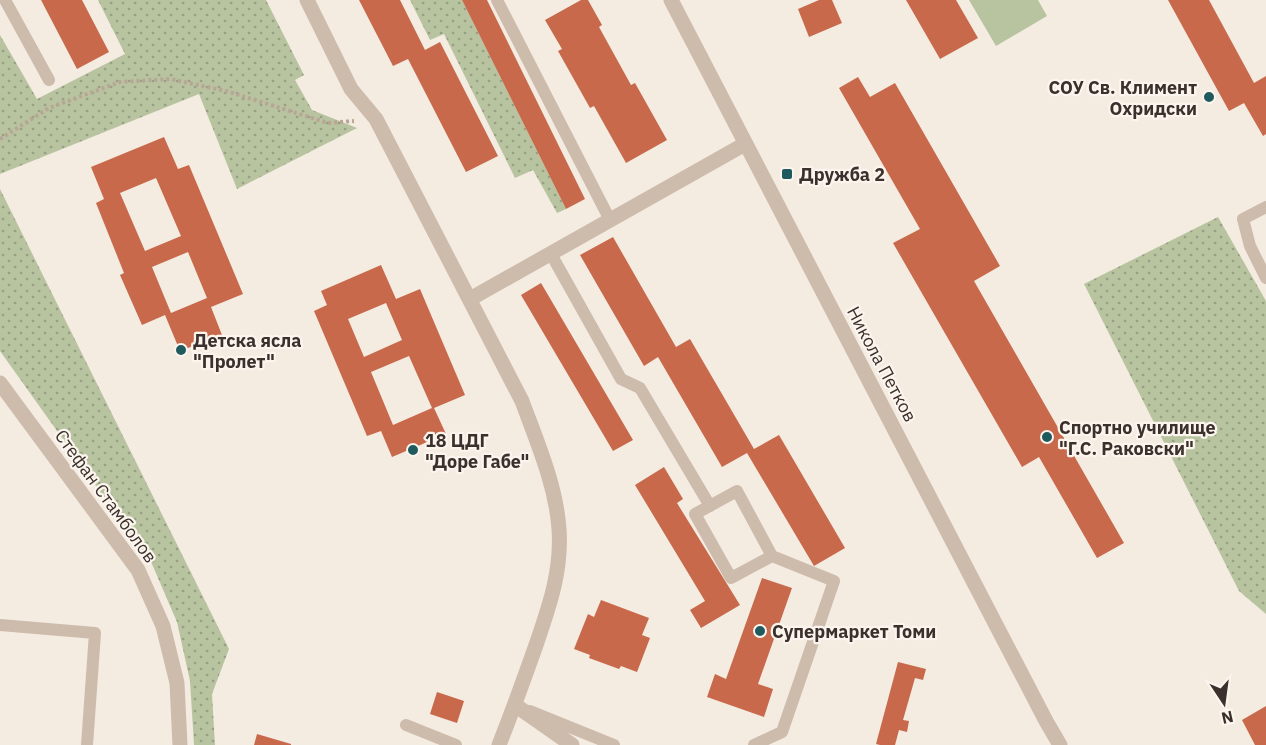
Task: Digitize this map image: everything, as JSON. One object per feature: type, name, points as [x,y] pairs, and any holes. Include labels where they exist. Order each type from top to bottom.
[{"type":"street","points":[[307,0],[351,89],[376,119],[522,401],[548,477],[559,528],[556,581],[548,613],[499,745]]},
{"type":"street","name":"Никола Петков","points":[[671,0],[1060,745]]},
{"type":"street","points":[[470,299],[745,144]]},
{"type":"street","name":"Стефан Стамболов","points":[[0,383],[138,570],[162,626],[177,683],[180,745]]},
{"type":"street","points":[[515,705],[572,745]]},
{"type":"lane","points":[[5,0],[49,80]]},
{"type":"lane","points":[[497,0],[610,220]]},
{"type":"lane","points":[[1266,207],[1243,219],[1250,246],[1266,278]]},
{"type":"lane","points":[[551,254],[621,379],[640,388],[710,506]]},
{"type":"lane","points":[[754,745],[782,732],[834,582],[772,556],[737,491],[695,514],[731,578],[772,556]]},
{"type":"lane","points":[[0,625],[95,633],[87,745]]},
{"type":"lane","points":[[515,705],[614,745]]},
{"type":"lane","points":[[406,725],[456,745]]},
{"type":"path","points":[[0,139],[49,108],[120,82],[170,80],[181,82],[226,91],[328,123],[376,119]]},
{"type":"green space","points":[[98,0],[266,0],[304,75],[295,80],[312,110],[357,128],[237,189],[199,94],[0,174],[0,35],[37,99],[125,54]]},
{"type":"green space","points":[[410,0],[462,0],[566,209],[557,213],[533,170],[515,178],[444,34],[430,40]]},
{"type":"green space","points":[[969,0],[1038,0],[1047,16],[996,46]]},
{"type":"green space","points":[[0,189],[229,649],[212,694],[215,745],[194,745],[190,681],[177,622],[152,564],[0,351]]},
{"type":"green space","points":[[1218,217],[1266,301],[1266,614],[1239,591],[1084,284]]},
{"type":"building","points":[[41,0],[82,0],[109,52],[77,69]]},
{"type":"building","points":[[359,0],[400,0],[425,50],[440,42],[498,156],[466,172],[408,59],[393,66]]},
{"type":"building","points":[[462,0],[487,0],[585,199],[566,209]]},
{"type":"building","points":[[581,0],[588,0],[602,25],[599,27],[631,85],[635,83],[667,140],[626,163],[594,106],[590,108],[558,51],[562,49],[545,20]]},
{"type":"building","points":[[819,0],[832,0],[842,23],[809,37],[798,9]]},
{"type":"building","points":[[906,0],[956,0],[978,38],[940,59]]},
{"type":"building","points":[[1168,0],[1209,0],[1254,83],[1266,76],[1266,134],[1263,136],[1244,103],[1229,111]]},
{"type":"building","points":[[858,77],[870,97],[895,83],[1000,266],[974,281],[1124,543],[1097,558],[1039,457],[1022,467],[893,243],[920,229],[839,88]]},
{"type":"building","points":[[164,137],[178,169],[189,165],[243,294],[211,307],[222,335],[180,351],[165,315],[142,325],[120,275],[124,273],[96,203],[104,199],[91,167]],"holes":[[[156,178],[181,236],[145,251],[120,193]],[[188,252],[207,298],[171,313],[152,267]]]},
{"type":"building","points":[[613,237],[676,347],[690,339],[754,449],[779,435],[845,548],[814,566],[747,453],[722,467],[658,357],[644,366],[580,255]]},
{"type":"building","points":[[381,265],[396,299],[420,289],[465,395],[434,408],[446,434],[392,457],[381,431],[367,436],[314,311],[327,305],[321,291]],"holes":[[[386,303],[402,340],[364,357],[348,319]],[[409,356],[432,408],[393,425],[371,372]]]},
{"type":"building","points":[[541,283],[633,440],[613,451],[521,295]]},
{"type":"building","points":[[664,467],[683,499],[677,503],[740,605],[701,628],[690,610],[705,601],[635,485]]},
{"type":"building","name":"Супермаркет Томи","points":[[762,578],[792,588],[758,684],[773,689],[764,717],[707,697],[715,674],[726,679]]},
{"type":"building","points":[[601,600],[649,618],[642,635],[650,638],[637,672],[621,666],[619,669],[589,658],[590,655],[574,649],[588,614],[594,617]]},
{"type":"building","points":[[898,662],[926,669],[923,680],[915,678],[903,720],[909,721],[907,732],[899,730],[895,745],[880,745],[876,744]]},
{"type":"building","points":[[437,692],[464,701],[457,723],[430,714]]},
{"type":"building","points":[[1266,706],[1266,745],[1255,745],[1242,720]]},
{"type":"building","points":[[257,734],[291,744],[291,745],[254,745]]},
{"type":"place","name":"СОУ Св. Климент Охридски","points":[[1209,97]]},
{"type":"place","name":"Дружба 2","points":[[787,174]]},
{"type":"place","name":"Детска ясла \"Пролет\"","points":[[181,350]]},
{"type":"place","name":"Спортно училище \"Г.С. Раковски\"","points":[[1047,437]]},
{"type":"place","name":"18 ЦДГ \"Доре Габе\"","points":[[413,450]]},
{"type":"place","name":"Супермаркет Томи","points":[[760,631]]}]
